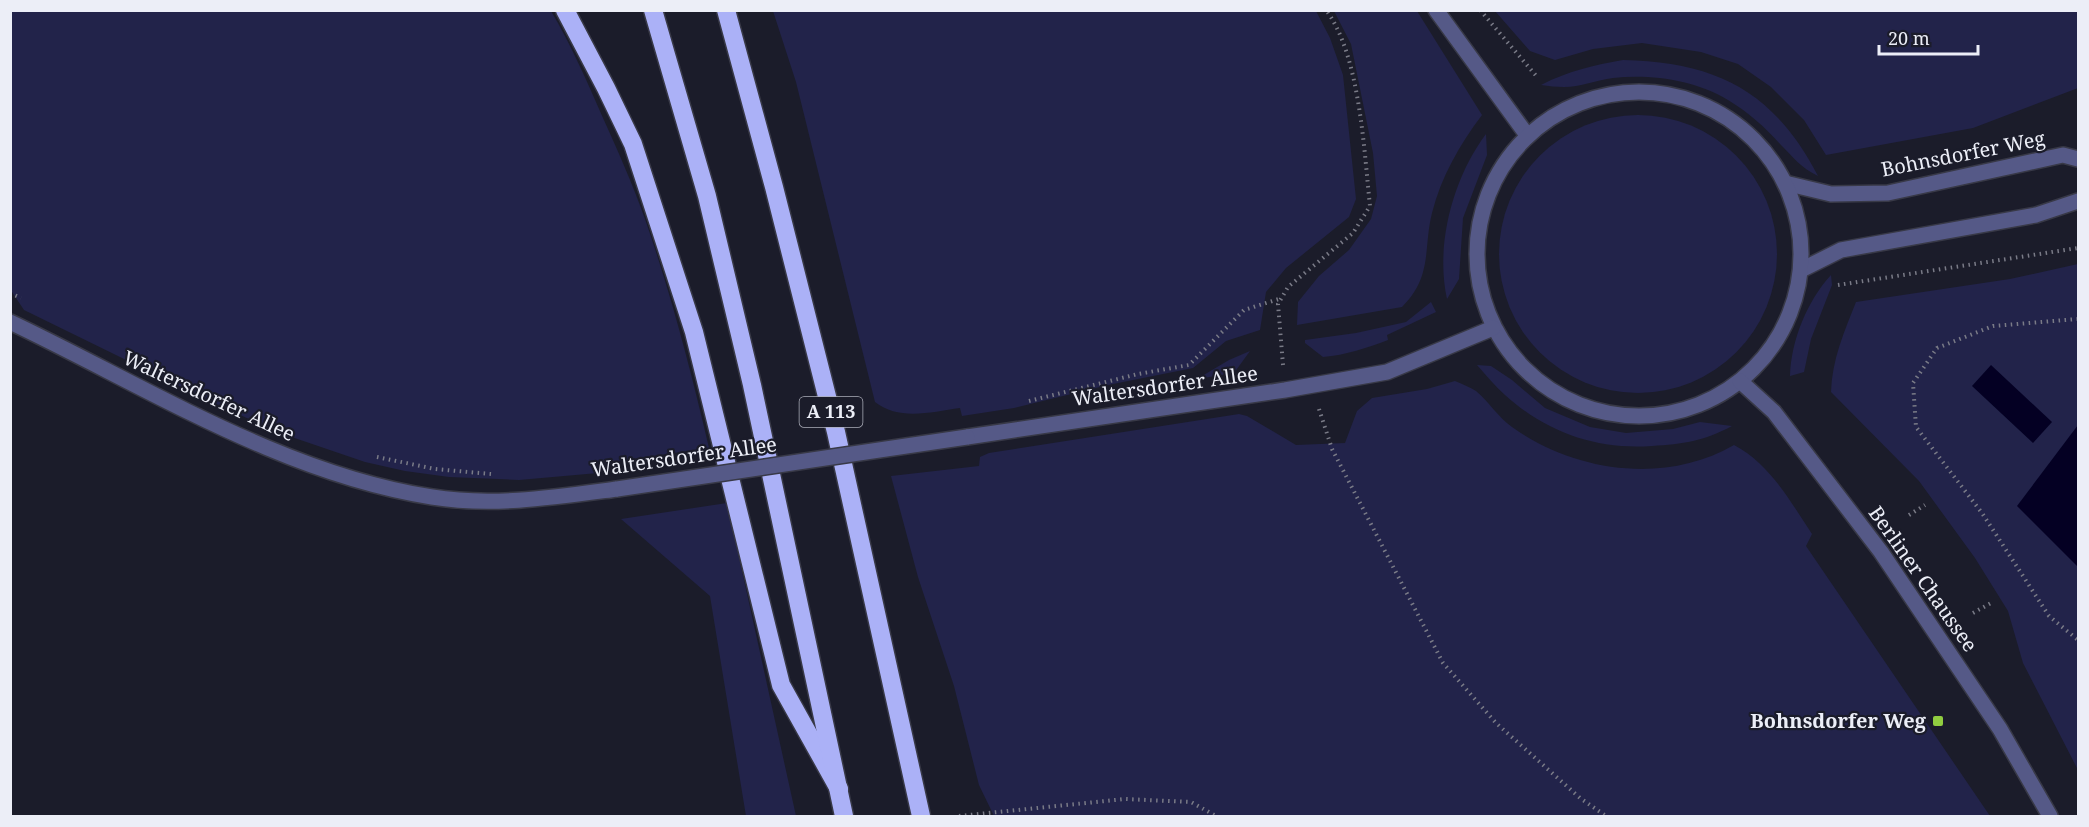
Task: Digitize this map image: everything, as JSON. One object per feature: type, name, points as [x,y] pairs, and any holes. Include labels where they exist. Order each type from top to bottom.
[{"type":"highway","points":[[565,10],[633,144],[694,332],[781,685],[839,789]]},
{"type":"highway","points":[[653,10],[707,196],[752,386],[844,816]]},
{"type":"highway","name":"A 113","points":[[726,10],[774,187],[836,432],[921,816]]},
{"type":"street","points":[[1436,10],[1527,135]]},
{"type":"street","points":[[1620,92],[1653,92],[1686,98],[1717,112],[1745,130],[1768,155],[1785,183],[1796,211],[1801,240],[1801,270],[1794,302],[1782,331],[1764,358],[1740,381],[1709,400],[1676,412],[1640,416],[1604,413],[1570,401],[1539,383],[1513,358],[1493,328],[1481,295],[1476,261],[1478,226],[1488,192],[1505,162],[1527,135],[1556,114],[1587,100],[1620,92]]},
{"type":"street","name":"Bohnsdorfer Weg","points":[[1785,183],[1832,194],[1888,193],[2063,155],[2079,159]]},
{"type":"street","points":[[1801,270],[1841,250],[2036,215],[2079,201]]},
{"type":"street","name":"Waltersdorfer Allee","points":[[10,322],[178,406],[289,457],[363,483],[433,498],[472,501],[511,500],[617,489],[1285,390],[1388,372],[1493,328]]},
{"type":"street","name":"Berliner Chaussee","points":[[1740,381],[1779,417],[1881,552],[2000,729],[2050,816]]},
{"type":"path","points":[[1285,390],[1277,309],[1282,298],[1288,287],[1353,233],[1370,207],[1357,96],[1345,49],[1326,10]]},
{"type":"path","points":[[1480,10],[1538,78]]},
{"type":"path","points":[[1838,285],[2079,248]]},
{"type":"path","points":[[10,293],[21,298]]},
{"type":"path","points":[[1025,402],[1138,374],[1189,365],[1244,310],[1282,298]]},
{"type":"path","points":[[2079,319],[1993,326],[1937,348],[1913,382],[1916,427],[1982,513],[2049,616],[2079,640]]},
{"type":"path","points":[[1312,385],[1332,449],[1443,663],[1496,723],[1580,798],[1606,816]]},
{"type":"path","points":[[370,456],[435,469],[498,475]]},
{"type":"path","points":[[1910,515],[1925,505]]},
{"type":"path","points":[[1973,613],[1991,603]]},
{"type":"path","points":[[959,816],[1125,799],[1191,802],[1216,816]]},
{"type":"shaded area","points":[[11,10],[551,11],[591,90],[645,219],[680,333],[709,448],[618,461],[598,473],[519,480],[449,477],[405,471],[365,462],[277,432],[24,310],[10,289]]},
{"type":"shaded area","points":[[773,11],[1316,11],[1330,38],[1343,75],[1356,199],[1349,217],[1286,268],[1266,292],[1260,330],[1226,341],[1193,368],[1108,385],[1014,408],[962,416],[960,408],[916,414],[894,412],[875,402],[796,82]]},
{"type":"shaded area","points":[[1334,11],[1417,11],[1482,115],[1466,137],[1446,174],[1432,213],[1423,273],[1412,296],[1402,307],[1297,325],[1298,302],[1319,276],[1349,250],[1371,219],[1377,196],[1373,153],[1351,44]]},
{"type":"shaded area","points":[[1495,11],[2078,11],[2078,88],[1973,128],[1826,155],[1804,120],[1771,87],[1738,64],[1701,52],[1642,43],[1593,49],[1555,60],[1530,51]]},
{"type":"shaded area","points":[[1623,60],[1687,67],[1714,75],[1739,87],[1761,102],[1782,122],[1801,147],[1818,176],[1798,162],[1749,115],[1728,100],[1687,83],[1657,78],[1627,77],[1570,87],[1541,85],[1581,69]]},
{"type":"shaded area","points":[[1638,115],[1665,118],[1691,126],[1715,139],[1736,156],[1753,177],[1766,201],[1774,227],[1777,254],[1774,281],[1766,307],[1753,331],[1736,352],[1715,369],[1691,382],[1665,390],[1638,393],[1611,390],[1585,382],[1561,369],[1540,352],[1523,331],[1510,307],[1502,281],[1499,254],[1502,227],[1510,201],[1523,177],[1540,156],[1561,139],[1585,126],[1611,118]]},
{"type":"shaded area","points":[[1486,134],[1487,155],[1463,218],[1459,279],[1447,299],[1443,257],[1450,213],[1464,171]]},
{"type":"shaded area","points":[[2078,264],[2078,770],[2023,663],[2008,611],[1975,558],[1919,481],[1831,392],[1836,357],[1856,302],[2010,279]]},
{"type":"shaded area","points":[[1831,275],[1832,285],[1811,339],[1804,372],[1790,376],[1793,349],[1802,322],[1822,285]]},
{"type":"shaded area","points":[[1431,302],[1436,312],[1387,335],[1388,340],[1364,348],[1323,357],[1305,343],[1305,340],[1356,333],[1406,322]]},
{"type":"shaded area","points":[[1250,351],[1234,373],[1197,379],[1229,360]]},
{"type":"shaded area","points":[[1477,365],[1491,366],[1512,380],[1545,408],[1590,427],[1626,433],[1673,429],[1700,422],[1732,426],[1703,438],[1674,444],[1632,447],[1592,442],[1555,429],[1538,420],[1505,395]]},
{"type":"shaded area","points":[[1455,381],[1476,391],[1507,423],[1537,442],[1592,463],[1621,468],[1650,469],[1707,458],[1734,445],[1747,453],[1769,473],[1796,509],[1812,534],[1806,546],[1990,816],[994,816],[979,785],[954,686],[918,577],[891,476],[979,466],[980,457],[989,453],[1239,414],[1247,416],[1296,445],[1345,443],[1357,411],[1372,398],[1427,389]]},
{"type":"shaded area","points":[[727,503],[796,816],[746,816],[710,596],[621,519]]},
{"type":"water","points":[[1991,365],[2052,422],[2033,443],[1972,386]]},
{"type":"water","points":[[2078,425],[2078,567],[2017,506]]},
{"type":"place","name":"Bohnsdorfer Weg","points":[[1938,721]]}]
